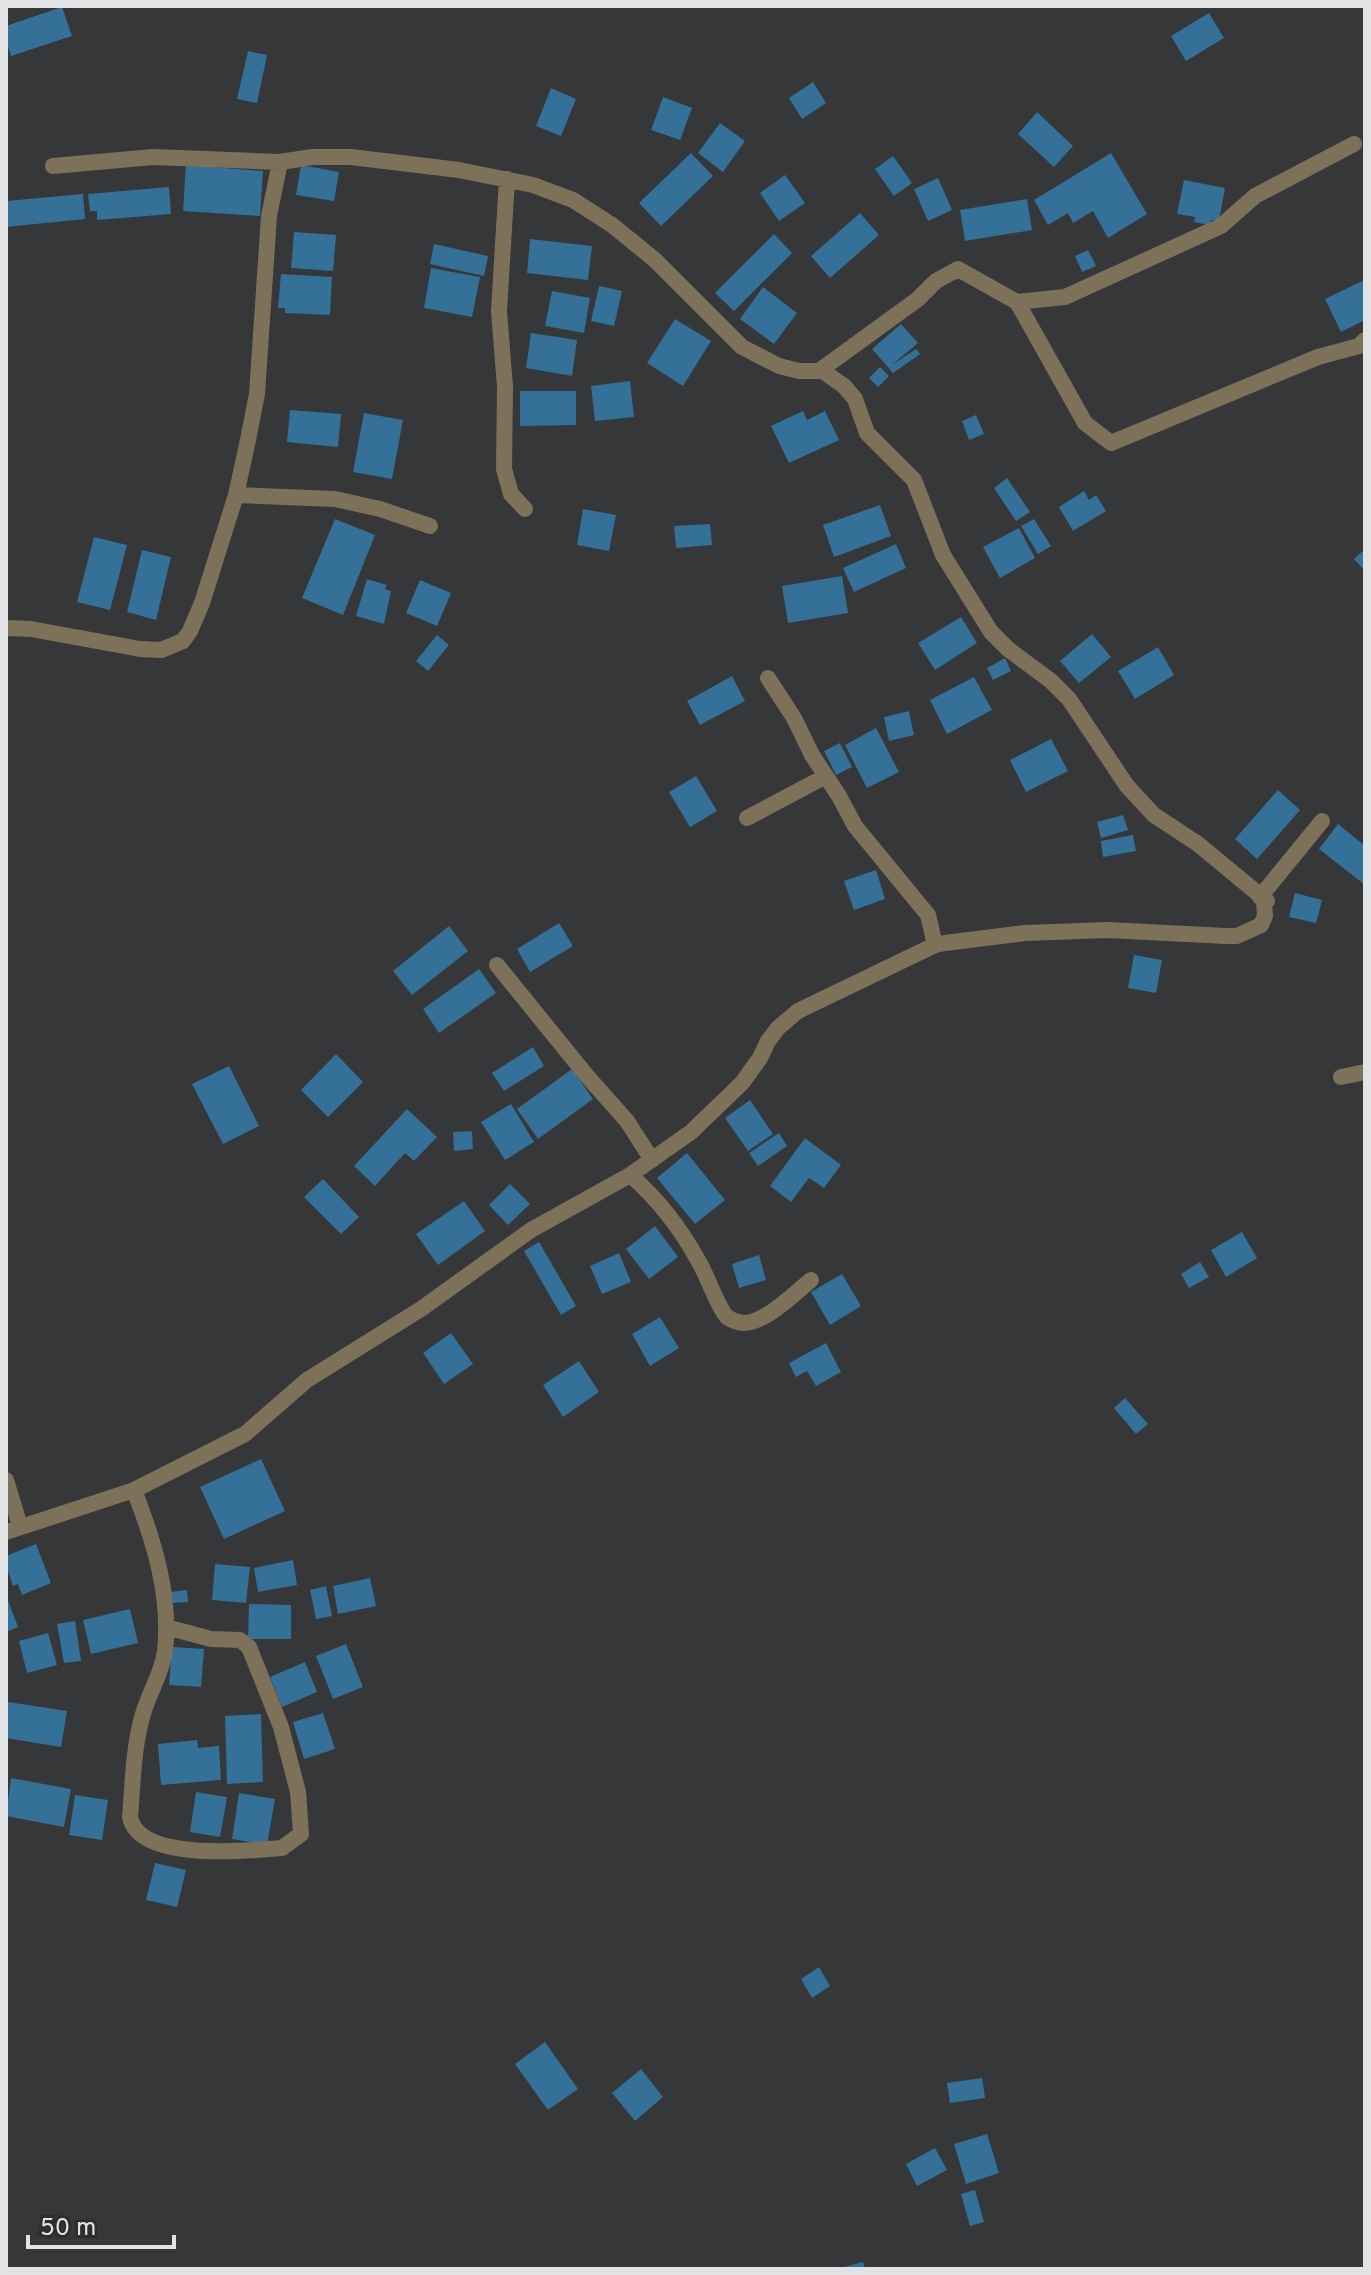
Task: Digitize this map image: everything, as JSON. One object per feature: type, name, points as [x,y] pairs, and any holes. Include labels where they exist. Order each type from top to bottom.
[{"type":"street","points":[[1017,302],[1065,297],[1221,226],[1255,196],[1354,144]]},
{"type":"street","points":[[6,1480],[13,1529],[134,1490],[245,1434],[307,1380],[421,1309],[531,1230],[630,1175],[691,1132],[742,1083],[778,1028],[798,1011],[935,945],[1025,933],[1108,930],[1237,936],[1261,925],[1265,916],[1264,902],[1267,901],[1198,844],[1154,815],[1127,786],[1069,699],[991,632],[943,555],[914,480],[867,433],[855,399],[844,386],[824,372],[799,371],[760,358],[742,347],[655,260],[612,225],[573,200],[507,179],[351,157],[312,157],[280,162],[153,157],[53,166]]},
{"type":"street","points":[[6,628],[31,629],[161,650],[183,641],[197,618],[236,495],[257,394],[269,216],[280,162]]},
{"type":"street","points":[[507,179],[499,311],[505,387],[504,469],[511,494],[525,509]]},
{"type":"street","points":[[819,371],[918,299],[936,281],[958,269],[1017,302],[1085,423],[1111,443],[1318,357],[1359,346],[1365,340]]},
{"type":"street","points":[[236,495],[335,499],[380,509],[430,526]]},
{"type":"street","points":[[768,678],[855,826],[928,915],[935,945]]},
{"type":"street","points":[[747,818],[826,776]]},
{"type":"street","points":[[1260,897],[1322,821]]},
{"type":"street","points":[[497,965],[627,1121],[652,1160]]},
{"type":"street","points":[[1341,1077],[1365,1072]]},
{"type":"street","points":[[630,1175],[649,1191],[673,1221],[699,1261],[727,1317],[736,1322],[755,1321],[766,1316],[811,1280]]},
{"type":"street","points":[[134,1490],[147,1522],[161,1574],[166,1627],[163,1664],[143,1711],[139,1730],[130,1817],[135,1830],[151,1841],[206,1852],[229,1853],[289,1845],[302,1832],[298,1792],[281,1727],[249,1647],[240,1640],[211,1639],[166,1627]]},
{"type":"building","points":[[62,7],[72,36],[11,56],[6,41],[6,26]]},
{"type":"building","points":[[1209,13],[1224,38],[1186,61],[1171,36]]},
{"type":"building","points":[[248,51],[267,55],[257,103],[237,99]]},
{"type":"building","points":[[813,82],[826,103],[802,119],[789,98]]},
{"type":"building","points":[[551,88],[576,99],[561,136],[536,126]]},
{"type":"building","points":[[663,97],[692,108],[680,140],[651,130]]},
{"type":"building","points":[[1037,112],[1073,146],[1054,167],[1018,134]]},
{"type":"building","points":[[720,123],[745,141],[723,172],[698,153]]},
{"type":"building","points":[[691,153],[713,176],[661,226],[639,203]]},
{"type":"building","points":[[1111,153],[1147,214],[1108,238],[1093,211],[1073,223],[1068,213],[1048,225],[1034,200]]},
{"type":"building","points":[[893,156],[912,183],[894,196],[875,169]]},
{"type":"building","points":[[186,165],[263,171],[260,216],[183,211]]},
{"type":"building","points":[[301,165],[339,172],[334,201],[296,195]]},
{"type":"building","points":[[785,175],[805,203],[779,221],[760,193]]},
{"type":"building","points":[[938,178],[952,210],[928,221],[914,189]]},
{"type":"building","points":[[1184,180],[1225,188],[1219,221],[1211,220],[1209,225],[1194,222],[1195,217],[1177,214]]},
{"type":"building","points":[[169,187],[171,214],[97,220],[97,211],[90,211],[88,194]]},
{"type":"building","points":[[83,194],[85,219],[6,227],[6,201]]},
{"type":"building","points":[[1027,199],[1032,230],[965,241],[960,210]]},
{"type":"building","points":[[860,213],[879,235],[830,278],[811,256]]},
{"type":"building","points":[[294,232],[336,235],[333,271],[291,268]]},
{"type":"building","points":[[774,234],[792,253],[734,311],[715,293]]},
{"type":"building","points":[[530,239],[592,246],[588,280],[527,273]]},
{"type":"building","points":[[434,244],[488,256],[484,276],[430,264]]},
{"type":"building","points":[[1088,250],[1096,266],[1082,272],[1075,256]]},
{"type":"building","points":[[431,268],[480,277],[472,317],[424,308]]},
{"type":"building","points":[[281,274],[332,277],[330,315],[285,313],[285,308],[278,308]]},
{"type":"building","points":[[1362,281],[1365,287],[1365,320],[1341,332],[1325,299]]},
{"type":"building","points":[[599,286],[622,291],[614,326],[591,321]]},
{"type":"building","points":[[763,287],[797,313],[774,344],[740,319]]},
{"type":"building","points":[[552,291],[590,298],[584,333],[545,326]]},
{"type":"building","points":[[675,319],[711,341],[683,386],[647,363]]},
{"type":"building","points":[[901,324],[918,343],[892,365],[916,349],[920,354],[893,373],[872,349]]},
{"type":"building","points":[[531,333],[577,340],[572,376],[526,368]]},
{"type":"building","points":[[880,367],[889,376],[878,387],[869,378]]},
{"type":"building","points":[[630,381],[634,417],[595,421],[591,386]]},
{"type":"building","points":[[520,391],[576,391],[576,425],[520,426]]},
{"type":"building","points":[[290,410],[341,414],[338,447],[287,442]]},
{"type":"building","points":[[803,411],[807,420],[825,411],[839,440],[789,463],[771,426]]},
{"type":"building","points":[[364,413],[403,420],[392,479],[353,472]]},
{"type":"building","points":[[976,415],[984,434],[969,440],[962,421]]},
{"type":"building","points":[[1007,478],[1030,512],[1016,521],[994,488]]},
{"type":"building","points":[[1084,491],[1089,500],[1096,495],[1106,511],[1073,531],[1059,507]]},
{"type":"building","points":[[880,505],[891,536],[834,557],[823,525]]},
{"type":"building","points":[[583,509],[616,515],[609,551],[577,545]]},
{"type":"building","points":[[335,519],[375,535],[343,615],[302,598]]},
{"type":"building","points":[[1034,519],[1051,546],[1038,554],[1021,526]]},
{"type":"building","points":[[710,524],[712,545],[676,548],[674,526]]},
{"type":"building","points":[[1019,528],[1035,558],[1000,578],[983,547]]},
{"type":"building","points":[[94,537],[127,545],[110,610],[77,602]]},
{"type":"building","points":[[896,544],[906,568],[854,592],[843,568]]},
{"type":"building","points":[[1365,549],[1365,571],[1354,559]]},
{"type":"building","points":[[142,550],[171,557],[156,620],[127,612]]},
{"type":"building","points":[[842,576],[848,613],[788,623],[782,586]]},
{"type":"building","points":[[367,579],[387,585],[385,589],[391,591],[384,624],[356,616]]},
{"type":"building","points":[[420,580],[451,593],[437,626],[406,613]]},
{"type":"building","points":[[961,617],[977,643],[935,670],[918,643]]},
{"type":"building","points":[[1092,634],[1111,657],[1079,683],[1060,661]]},
{"type":"building","points":[[437,635],[449,645],[428,671],[416,661]]},
{"type":"building","points":[[1158,647],[1174,675],[1135,699],[1118,671]]},
{"type":"building","points":[[1005,658],[1011,671],[993,680],[987,668]]},
{"type":"building","points":[[732,676],[745,701],[700,725],[687,701]]},
{"type":"building","points":[[974,677],[992,710],[947,734],[930,700]]},
{"type":"building","points":[[909,711],[914,735],[889,741],[884,717]]},
{"type":"building","points":[[876,728],[899,772],[867,788],[845,745]]},
{"type":"building","points":[[1051,739],[1068,771],[1026,792],[1010,760]]},
{"type":"building","points":[[840,743],[852,767],[836,775],[824,751]]},
{"type":"building","points":[[696,776],[717,811],[690,827],[669,792]]},
{"type":"building","points":[[1278,790],[1300,810],[1257,859],[1235,839]]},
{"type":"building","points":[[1123,815],[1128,830],[1101,838],[1097,822]]},
{"type":"building","points":[[1338,824],[1365,846],[1365,885],[1319,849]]},
{"type":"building","points":[[1133,835],[1136,851],[1103,857],[1101,841]]},
{"type":"building","points":[[876,870],[885,899],[854,910],[844,881]]},
{"type":"building","points":[[1295,893],[1322,900],[1316,923],[1289,917]]},
{"type":"building","points":[[559,923],[573,946],[530,972],[517,949]]},
{"type":"building","points":[[449,926],[468,951],[412,995],[393,971]]},
{"type":"building","points":[[1134,955],[1162,960],[1156,993],[1128,988]]},
{"type":"building","points":[[479,969],[496,993],[439,1033],[423,1009]]},
{"type":"building","points":[[533,1047],[544,1066],[504,1091],[492,1073]]},
{"type":"building","points":[[336,1054],[363,1082],[328,1117],[301,1090]]},
{"type":"building","points":[[229,1066],[259,1126],[223,1144],[192,1084]]},
{"type":"building","points":[[572,1069],[593,1099],[538,1139],[517,1109]]},
{"type":"building","points":[[750,1100],[773,1134],[748,1151],[725,1118]]},
{"type":"building","points":[[511,1104],[534,1142],[505,1160],[481,1122]]},
{"type":"building","points":[[407,1109],[437,1137],[414,1161],[405,1153],[375,1186],[354,1166]]},
{"type":"building","points":[[472,1131],[473,1149],[454,1151],[453,1132]]},
{"type":"building","points":[[779,1133],[787,1146],[758,1166],[749,1153]]},
{"type":"building","points":[[805,1138],[841,1165],[824,1188],[809,1178],[791,1202],[770,1186]]},
{"type":"building","points":[[687,1153],[725,1200],[695,1224],[657,1178]]},
{"type":"building","points":[[323,1179],[359,1217],[341,1234],[304,1197]]},
{"type":"building","points":[[510,1184],[530,1204],[508,1225],[489,1205]]},
{"type":"building","points":[[464,1201],[485,1231],[438,1265],[416,1234]]},
{"type":"building","points":[[655,1226],[678,1257],[649,1279],[626,1249]]},
{"type":"building","points":[[1242,1232],[1257,1258],[1226,1277],[1211,1250]]},
{"type":"building","points":[[539,1242],[576,1306],[561,1315],[524,1251]]},
{"type":"building","points":[[619,1253],[631,1282],[602,1294],[590,1266]]},
{"type":"building","points":[[759,1255],[766,1280],[739,1288],[732,1264]]},
{"type":"building","points":[[1200,1262],[1209,1277],[1189,1288],[1181,1274]]},
{"type":"building","points":[[842,1274],[861,1306],[830,1325],[811,1292]]},
{"type":"building","points":[[660,1317],[679,1348],[650,1366],[632,1334]]},
{"type":"building","points":[[451,1333],[473,1364],[444,1384],[423,1353]]},
{"type":"building","points":[[826,1343],[841,1372],[816,1386],[807,1371],[796,1377],[789,1363]]},
{"type":"building","points":[[579,1361],[599,1392],[563,1417],[543,1385]]},
{"type":"building","points":[[1125,1398],[1148,1424],[1136,1434],[1114,1408]]},
{"type":"building","points":[[261,1459],[285,1511],[224,1539],[200,1487]]},
{"type":"building","points":[[36,1544],[51,1583],[22,1595],[18,1584],[13,1586],[6,1556]]},
{"type":"building","points":[[293,1560],[297,1585],[258,1592],[254,1568]]},
{"type":"building","points":[[215,1564],[250,1567],[246,1603],[212,1600]]},
{"type":"building","points":[[370,1578],[376,1606],[338,1614],[333,1586]]},
{"type":"building","points":[[326,1586],[332,1616],[316,1619],[310,1590]]},
{"type":"building","points":[[187,1590],[188,1602],[171,1603],[170,1592]]},
{"type":"building","points":[[6,1595],[18,1627],[6,1632]]},
{"type":"building","points":[[249,1604],[291,1605],[291,1639],[248,1639]]},
{"type":"building","points":[[130,1609],[138,1643],[91,1654],[83,1620]]},
{"type":"building","points":[[75,1621],[81,1661],[64,1663],[57,1624]]},
{"type":"building","points":[[48,1633],[57,1665],[27,1673],[19,1641]]},
{"type":"building","points":[[346,1644],[363,1687],[333,1699],[316,1656]]},
{"type":"building","points":[[172,1647],[204,1649],[201,1687],[169,1685]]},
{"type":"building","points":[[305,1662],[317,1692],[282,1707],[270,1677]]},
{"type":"building","points":[[8,1702],[67,1711],[61,1747],[6,1738]]},
{"type":"building","points":[[323,1713],[335,1749],[304,1759],[293,1722]]},
{"type":"building","points":[[261,1714],[263,1782],[227,1784],[225,1716]]},
{"type":"building","points":[[197,1740],[198,1748],[219,1746],[221,1780],[161,1785],[158,1744]]},
{"type":"building","points":[[11,1778],[71,1789],[64,1827],[6,1816]]},
{"type":"building","points":[[196,1792],[227,1797],[220,1837],[190,1832]]},
{"type":"building","points":[[239,1793],[275,1799],[267,1845],[232,1839]]},
{"type":"building","points":[[75,1795],[108,1800],[102,1840],[69,1835]]},
{"type":"building","points":[[155,1863],[186,1870],[177,1907],[146,1900]]},
{"type":"building","points":[[819,1967],[830,1986],[812,1998],[801,1979]]},
{"type":"building","points":[[545,2042],[578,2089],[548,2110],[515,2064]]},
{"type":"building","points":[[641,2069],[663,2097],[635,2121],[612,2093]]},
{"type":"building","points":[[982,2078],[985,2098],[950,2103],[947,2083]]},
{"type":"building","points":[[987,2134],[999,2173],[966,2184],[954,2144]]},
{"type":"building","points":[[935,2148],[947,2170],[917,2186],[906,2164]]},
{"type":"building","points":[[975,2190],[984,2222],[970,2226],[961,2194]]},
{"type":"building","points":[[863,2262],[865,2269],[840,2269],[840,2268]]}]
